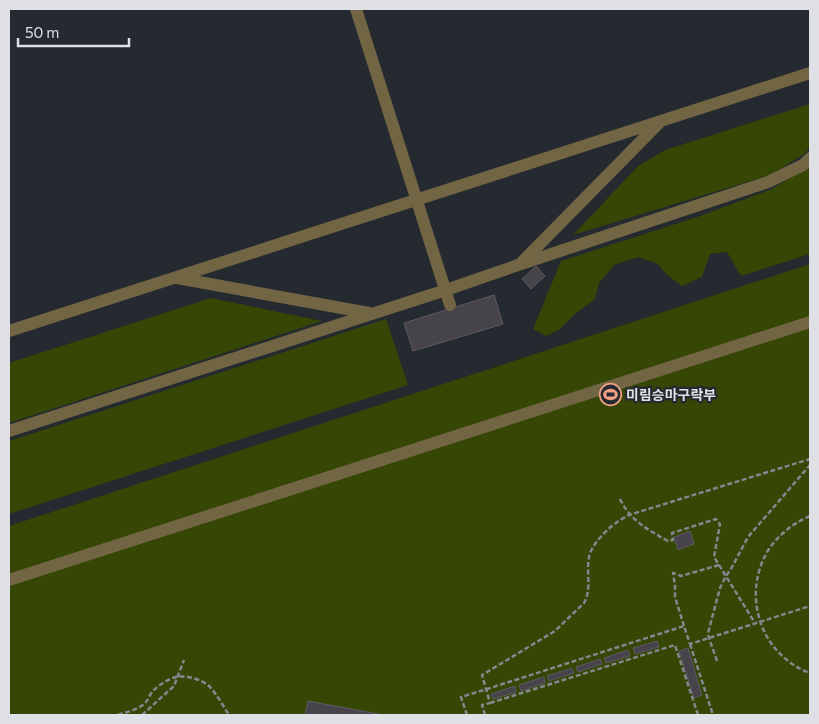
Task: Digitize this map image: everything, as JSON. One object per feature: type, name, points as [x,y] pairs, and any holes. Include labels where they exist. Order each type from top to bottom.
[{"type":"street","points":[[356,9],[450,304]]},
{"type":"street","points":[[9,331],[810,73]]},
{"type":"street","points":[[521,264],[661,121]]},
{"type":"street","points":[[9,431],[446,290],[768,182],[803,165],[810,158]]},
{"type":"street","points":[[174,278],[371,313]]},
{"type":"street","points":[[9,580],[810,322]]},
{"type":"path","points":[[490,703],[482,675],[555,631],[584,603],[588,592],[589,557],[592,549],[618,521],[629,515],[687,496],[810,459]]},
{"type":"path","points":[[717,661],[708,632],[720,588],[748,537],[810,465]]},
{"type":"path","points":[[620,499],[629,515],[648,530],[668,541],[673,540],[672,533],[716,519],[720,524],[714,557],[755,623]]},
{"type":"path","points":[[810,516],[788,528],[769,549],[758,574],[756,588],[756,602],[760,621],[769,640],[787,661],[810,674]]},
{"type":"path","points":[[713,715],[675,597],[673,573],[681,576],[719,565]]},
{"type":"path","points":[[690,644],[810,606]]},
{"type":"path","points":[[467,715],[461,697],[684,626]]},
{"type":"path","points":[[485,715],[482,706],[490,703],[675,644],[698,715]]},
{"type":"path","points":[[142,715],[174,686],[184,660]]},
{"type":"path","points":[[118,715],[146,703],[155,688],[178,677],[198,680],[208,686],[219,698],[229,715]]},
{"type":"green space","points":[[810,104],[810,148],[803,155],[770,175],[573,235],[638,166],[665,150]]},
{"type":"green space","points":[[810,166],[810,254],[741,276],[727,252],[710,254],[702,277],[682,286],[666,274],[658,264],[638,257],[614,265],[599,283],[595,299],[576,313],[559,330],[546,336],[533,329],[561,261],[697,217],[772,189]]},
{"type":"green space","name":"미림승마구락부","points":[[810,264],[810,715],[9,715],[9,526]]},
{"type":"green space","points":[[211,298],[322,321],[9,423],[9,363]]},
{"type":"green space","points":[[386,319],[408,385],[9,514],[9,441]]},
{"type":"building","points":[[536,266],[545,276],[531,289],[522,279]]},
{"type":"building","points":[[494,295],[503,324],[413,351],[404,323]]},
{"type":"building","points":[[690,531],[694,544],[678,550],[674,537]]},
{"type":"building","points":[[657,641],[659,647],[635,654],[633,648]]},
{"type":"building","points":[[688,648],[702,695],[694,698],[679,651]]},
{"type":"building","points":[[628,650],[630,656],[606,663],[604,658]]},
{"type":"building","points":[[600,659],[602,664],[578,672],[576,667]]},
{"type":"building","points":[[572,668],[574,673],[549,681],[547,676]]},
{"type":"building","points":[[544,677],[545,683],[521,691],[519,685]]},
{"type":"building","points":[[515,686],[516,692],[493,699],[491,694]]},
{"type":"building","points":[[308,701],[384,715],[305,715]]},
{"type":"place","name":"미림승마구락부","points":[[610,395]]}]
